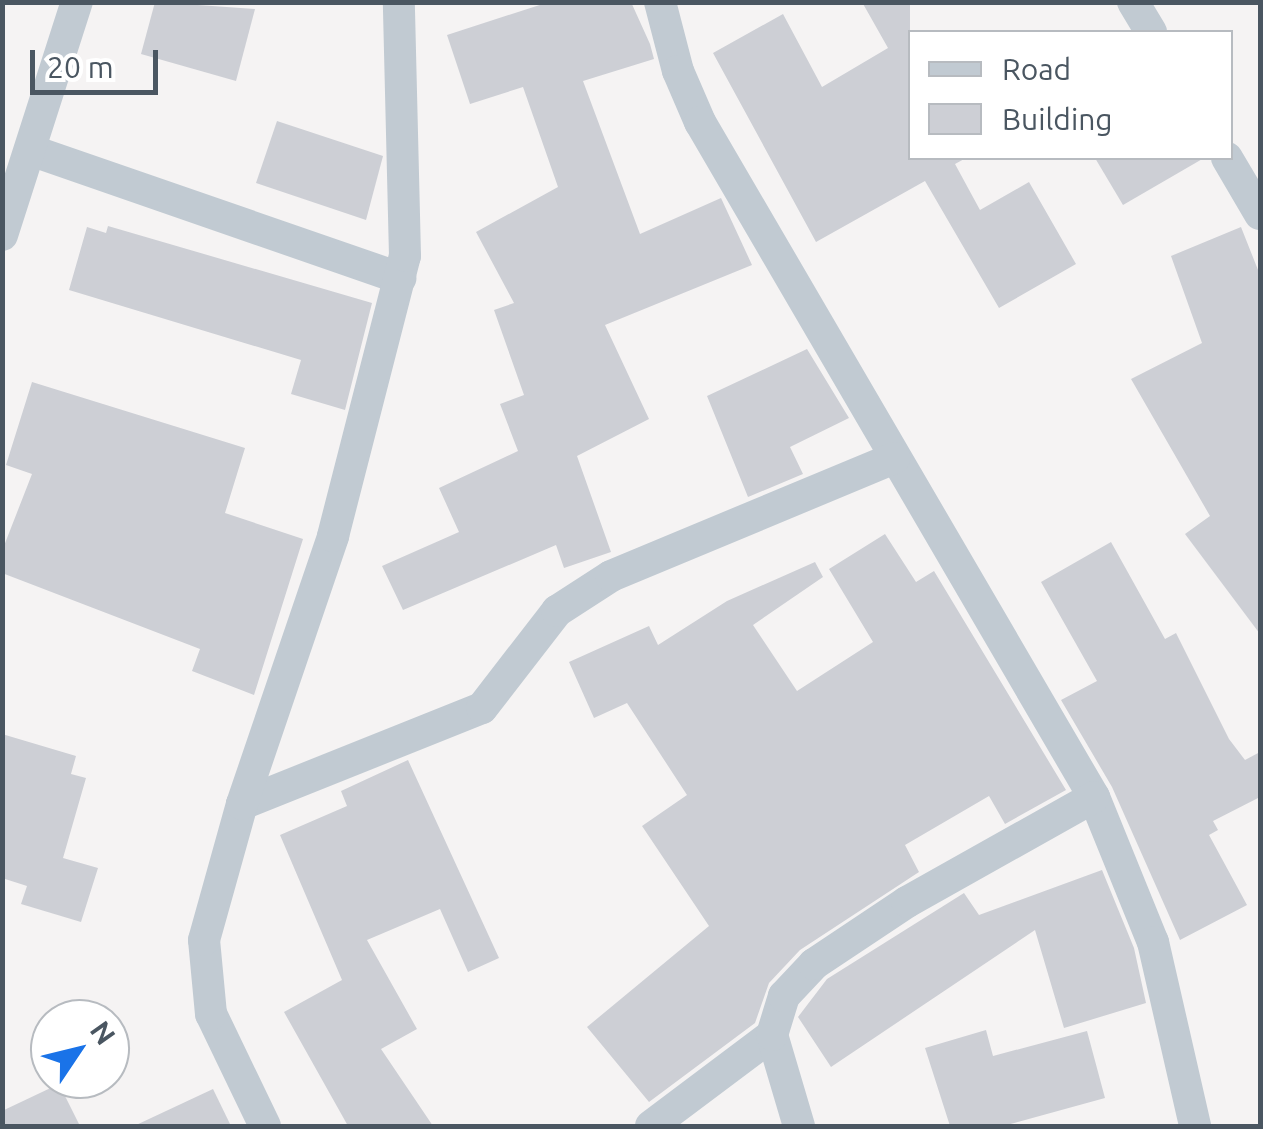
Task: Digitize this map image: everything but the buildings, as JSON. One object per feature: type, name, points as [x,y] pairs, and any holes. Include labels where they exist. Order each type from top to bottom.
[{"type":"street","points":[[2,235],[77,2]]},
{"type":"street","points":[[265,1126],[226,1049],[205,981],[204,940],[242,804],[333,536],[405,256],[399,2]]},
{"type":"street","points":[[660,2],[700,122],[1094,797],[1153,942],[1195,1126]]},
{"type":"street","points":[[1133,2],[1150,30]]},
{"type":"street","points":[[30,150],[400,278]]},
{"type":"street","points":[[1243,171],[1260,214]]},
{"type":"street","points":[[242,804],[482,708],[558,612],[612,576],[894,458]]},
{"type":"street","points":[[799,1126],[772,1035],[784,996],[814,964],[985,854],[1094,797]]},
{"type":"street","points":[[650,1126],[772,1035]]}]
